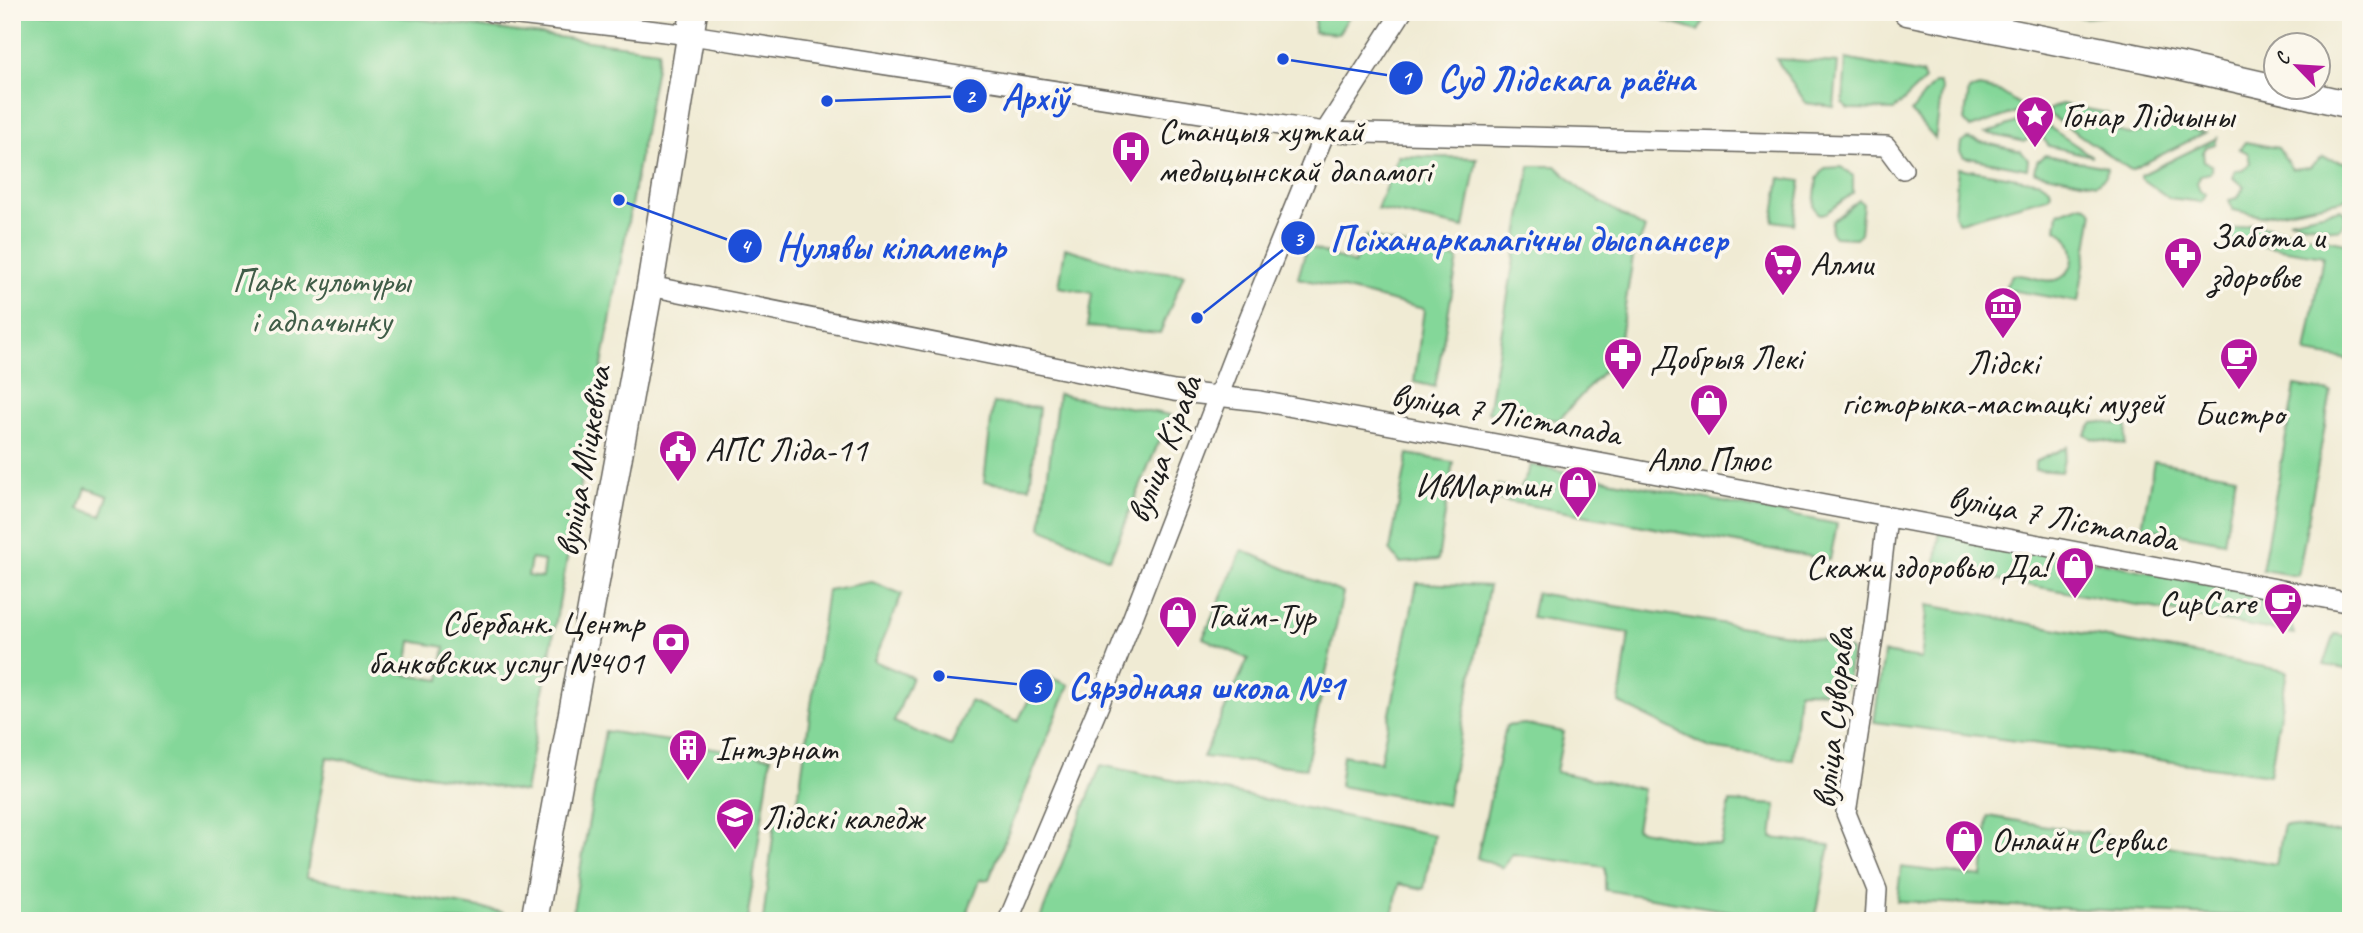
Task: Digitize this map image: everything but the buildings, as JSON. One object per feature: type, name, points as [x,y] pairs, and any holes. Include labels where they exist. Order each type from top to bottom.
[{"type":"main road","points":[[1907,12],[2179,66],[2351,105]]},
{"type":"main road","name":"вуліца Міцкевіча","points":[[534,921],[650,286],[692,24]]},
{"type":"street","points":[[491,12],[692,24],[1325,132],[1886,146],[1903,169]]},
{"type":"street","name":"вуліца Кірава","points":[[1008,921],[1099,705],[1218,396],[1325,132],[1402,12]]},
{"type":"street","name":"вуліца 7 Лістапада","points":[[650,286],[1174,391],[1218,396],[1545,453],[2351,603]]},
{"type":"street","name":"вуліца Суворава","points":[[1875,921],[1877,890],[1846,814],[1875,625],[1887,517]]},
{"type":"green space","name":"Парк культуры і адпачынку","points":[[12,12],[363,12],[659,50],[525,792],[327,757],[306,877],[503,912],[502,921],[12,921]],"holes":[[[86,488],[108,496],[101,516],[79,508]],[[531,559],[544,561],[542,578],[528,576]],[[411,641],[445,647],[440,680],[406,675]]]},
{"type":"green space","points":[[1316,12],[1352,12],[1338,34],[1314,32]]},
{"type":"green space","points":[[1635,12],[1706,12],[1709,13],[1698,31]]},
{"type":"green space","points":[[2055,12],[2120,12],[2122,13],[2085,18]]},
{"type":"green space","points":[[1776,59],[1838,63],[1834,107],[1806,103]]},
{"type":"green space","points":[[1846,59],[1922,74],[1925,80],[1894,110],[1848,109],[1843,103]]},
{"type":"green space","points":[[1934,83],[1939,83],[1942,90],[1935,139],[1911,112]]},
{"type":"green space","points":[[1979,87],[1999,91],[2022,106],[2023,110],[1970,128],[1964,121],[1969,90]]},
{"type":"green space","points":[[2061,104],[2107,113],[2114,128],[2124,133],[2139,132],[2151,122],[2205,133],[2131,170],[2050,115],[2049,110]]},
{"type":"green space","points":[[2023,120],[2034,121],[2032,136],[2024,142],[1986,133]]},
{"type":"green space","points":[[2046,125],[2092,156],[2049,146],[2042,137]]},
{"type":"green space","points":[[2217,138],[2215,144],[2206,147],[2203,153],[2204,161],[2212,166],[2210,173],[2201,175],[2197,183],[2200,191],[2206,194],[2201,202],[2169,198],[2141,178],[2141,175]]},
{"type":"green space","points":[[1968,139],[2021,151],[2028,160],[2027,169],[1964,157],[1960,152],[1961,143]]},
{"type":"green space","points":[[2245,142],[2278,148],[2292,169],[2310,167],[2322,157],[2348,163],[2351,165],[2349,196],[2343,200],[2261,216],[2233,210],[2229,200],[2238,198],[2244,186],[2233,178],[2235,171],[2243,170],[2250,163],[2248,153],[2240,149]]},
{"type":"green space","points":[[2045,155],[2107,168],[2106,176],[2096,184],[2035,172],[2037,161]]},
{"type":"green space","points":[[1398,156],[1477,158],[1464,228],[1377,209]]},
{"type":"green space","points":[[1530,166],[1556,166],[1580,189],[1645,229],[1633,257],[1617,356],[1559,420],[1488,412]]},
{"type":"green space","points":[[1841,167],[1853,176],[1853,193],[1826,213],[1819,214],[1814,206],[1817,179],[1825,168]]},
{"type":"green space","points":[[1958,168],[2041,182],[2050,188],[2051,193],[2048,197],[1959,222],[1954,215]]},
{"type":"green space","points":[[1780,178],[1801,181],[1794,224],[1773,221]]},
{"type":"green space","points":[[1859,200],[1863,203],[1860,233],[1856,238],[1835,237],[1831,232],[1832,221]]},
{"type":"green space","points":[[2079,205],[2087,206],[2093,212],[2078,302],[2004,289],[2012,275],[2050,281],[2067,273],[2073,252],[2067,238],[2056,229],[2058,213]]},
{"type":"green space","points":[[2341,209],[2345,213],[2343,226],[2338,230],[2288,220]]},
{"type":"green space","points":[[2252,224],[2351,244],[2351,360],[2306,353],[2323,256],[2226,240],[2230,230]]},
{"type":"green space","points":[[1366,236],[1458,259],[1435,387],[1414,382],[1424,309],[1298,278],[1307,246],[1354,264]]},
{"type":"green space","points":[[1065,248],[1130,268],[1184,274],[1160,333],[1087,327],[1092,293],[1059,287]]},
{"type":"green space","points":[[2295,386],[2331,392],[2298,576],[2262,570]]},
{"type":"green space","points":[[1058,394],[1170,415],[1110,559],[1041,528]]},
{"type":"green space","points":[[993,403],[1039,408],[1030,487],[984,482]]},
{"type":"green space","points":[[2093,423],[2127,426],[2125,445],[2093,439],[2085,434]]},
{"type":"green space","points":[[2067,447],[2061,472],[2035,470],[2035,462]]},
{"type":"green space","points":[[1408,454],[1453,462],[1438,560],[1400,563],[1390,550]]},
{"type":"green space","points":[[2154,461],[2236,476],[2224,542],[2142,527]]},
{"type":"green space","points":[[1531,465],[1837,524],[1830,560],[1483,497],[1498,485],[1520,490]]},
{"type":"green space","points":[[1940,530],[2283,599],[2294,634],[1935,568]]},
{"type":"green space","points":[[1242,550],[1343,593],[1306,768],[1203,757],[1248,659],[1203,638]]},
{"type":"green space","points":[[872,582],[902,594],[874,661],[912,677],[894,722],[951,746],[970,701],[1018,721],[1042,674],[1069,685],[989,879],[980,880],[964,921],[763,921],[775,820],[795,822],[827,590]]},
{"type":"green space","points":[[1417,583],[1489,586],[1447,805],[1339,786],[1343,755],[1380,762]]},
{"type":"green space","points":[[1536,593],[1836,642],[1851,651],[1847,685],[1841,692],[1799,691],[1793,760],[1710,748],[1619,703],[1629,633],[1531,618]]},
{"type":"green space","points":[[1928,605],[2287,671],[2270,775],[1874,722],[1884,653],[1921,659]]},
{"type":"green space","points":[[2335,634],[2351,637],[2351,670],[2324,665]]},
{"type":"green space","points":[[1525,724],[1564,732],[1556,772],[1643,789],[1636,829],[1721,846],[1730,802],[1776,805],[1772,838],[1830,845],[1815,921],[1786,921],[1605,890],[1605,867],[1512,854],[1503,868],[1477,858],[1506,726]]},
{"type":"green space","name":"Лідскі каледж","points":[[605,731],[771,757],[747,921],[571,921]]},
{"type":"green space","points":[[1101,765],[1434,835],[1424,889],[1399,884],[1391,921],[1039,921]]},
{"type":"green space","points":[[1988,816],[2276,864],[2284,825],[2351,835],[2351,921],[1897,901],[1901,867],[1982,877]]},
{"type":"place","name":"Суд Лідскага раёна","points":[[1283,59]]},
{"type":"place","name":"Архіў","points":[[827,101]]},
{"type":"place","name":"Гонар Лідчыны","points":[[2035,149]]},
{"type":"place","name":"Станцыя хуткай медыцынскай дапамогі","points":[[1131,184]]},
{"type":"place","name":"Нулявы кіламетр","points":[[619,200]]},
{"type":"place","name":"Забота и здоровье","points":[[2183,290]]},
{"type":"place","name":"Алми","points":[[1783,297]]},
{"type":"place","name":"Псіханаркалагічны дыспансер","points":[[1197,318]]},
{"type":"place","name":"Лідскі гісторыка-мастацкі музей","points":[[2003,340]]},
{"type":"place","name":"Добрыя Лекі","points":[[1623,391]]},
{"type":"place","name":"Бистро","points":[[2239,391]]},
{"type":"place","name":"Алло Плюс","points":[[1709,437]]},
{"type":"place","name":"АПС Ліда-11","points":[[678,483]]},
{"type":"place","name":"ИвМартин","points":[[1578,519]]},
{"type":"place","name":"Скажи здоровью Да!","points":[[2075,600]]},
{"type":"place","name":"CupCare","points":[[2283,636]]},
{"type":"place","name":"Тайм-Тур","points":[[1178,649]]},
{"type":"place","name":"Сбербанк. Центр банковских услуг №401","points":[[671,676]]},
{"type":"place","name":"Сярэднаяя школа №1","points":[[939,676]]},
{"type":"place","name":"Інтэрнат","points":[[688,782]]},
{"type":"place","name":"Лідскі каледж","points":[[735,851]]},
{"type":"place","name":"Онлайн Сервис","points":[[1964,873]]}]
